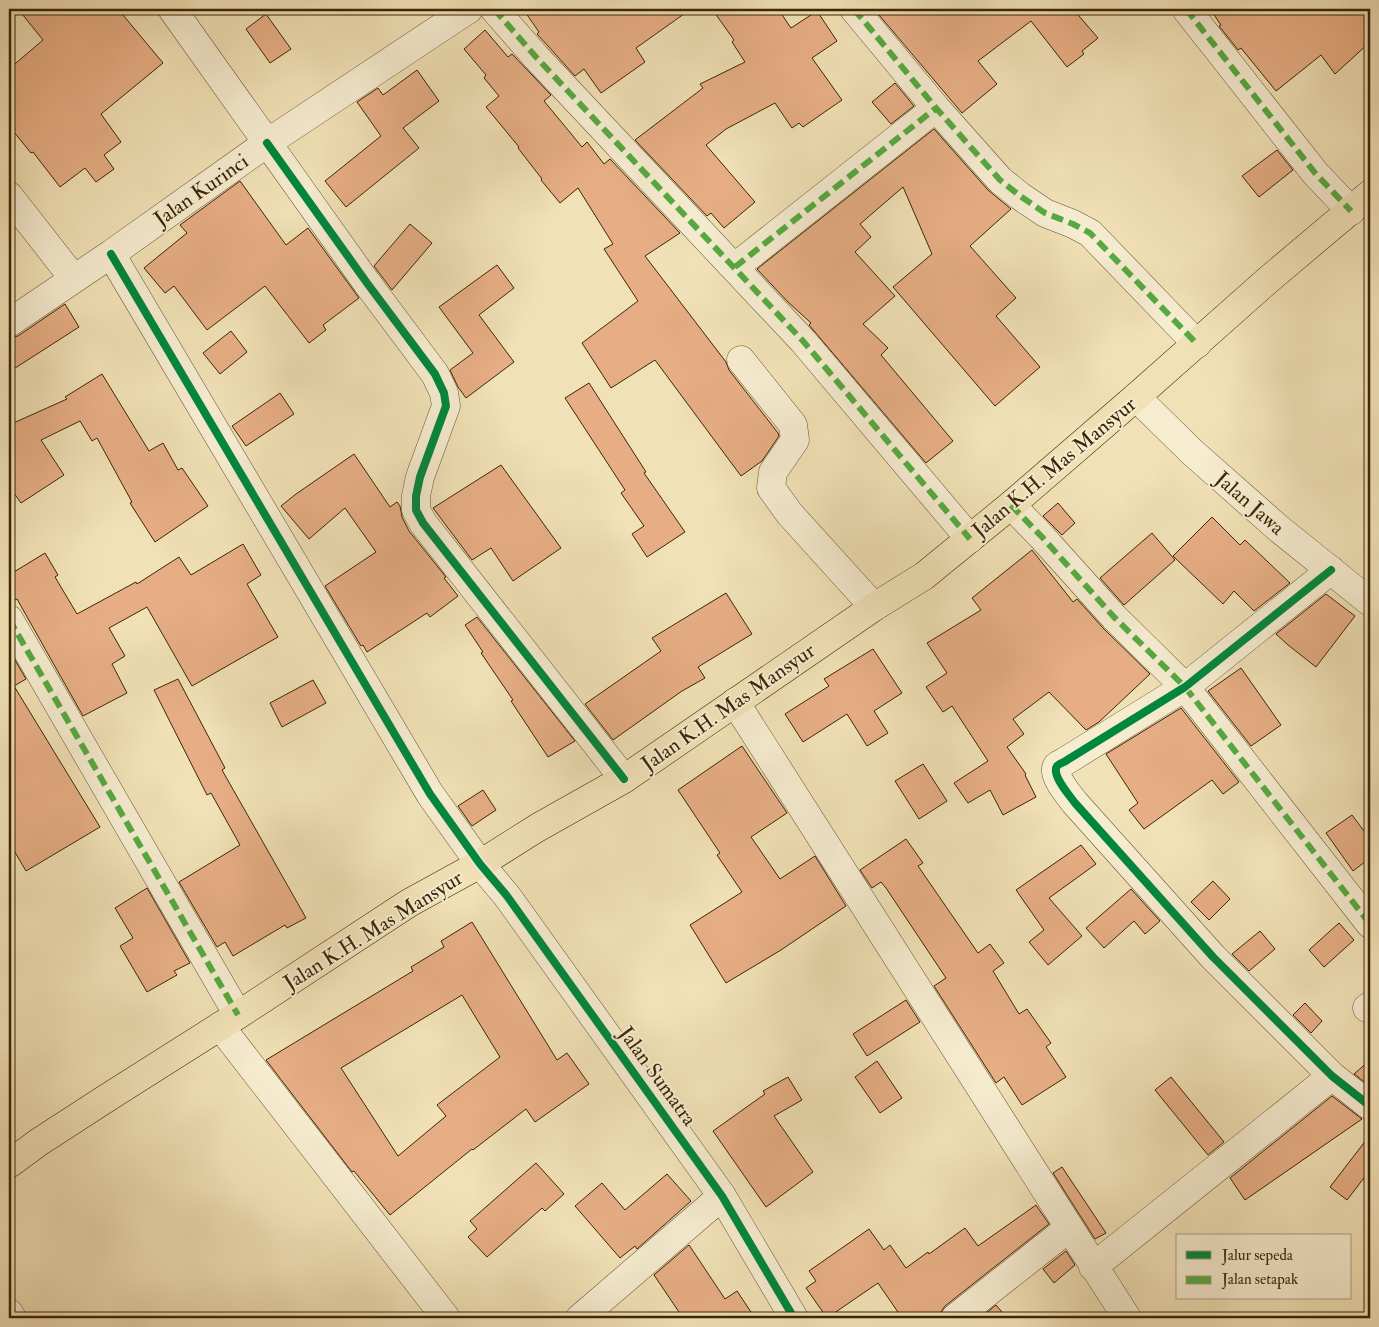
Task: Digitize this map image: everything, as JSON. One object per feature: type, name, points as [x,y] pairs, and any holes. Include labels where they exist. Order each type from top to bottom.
[{"type":"highway","name":"Jalan K.H. Mas Mansyur","points":[[9,1164],[39,1142],[409,903],[480,864],[537,828],[624,779],[874,607],[924,576],[1011,506],[1268,280],[1360,203]]},
{"type":"street","points":[[172,9],[367,283],[435,374],[444,393],[446,406],[420,477],[416,496],[416,510],[422,523],[624,779]]},
{"type":"street","points":[[494,9],[556,78],[803,341],[970,539]]},
{"type":"street","points":[[854,9],[936,108],[1000,180],[1045,213],[1090,233],[1197,344]]},
{"type":"street","points":[[1186,9],[1315,173],[1360,203]]},
{"type":"street","name":"Jalan Kurinci","points":[[9,323],[111,254],[455,13]]},
{"type":"street","points":[[735,267],[936,108]]},
{"type":"street","points":[[9,196],[74,279]]},
{"type":"street","name":"Jalan Sumatra","points":[[111,254],[430,794],[480,864],[507,896],[722,1196],[794,1318]]},
{"type":"street","points":[[741,360],[793,425],[795,440],[773,472],[771,488],[789,513],[874,607]]},
{"type":"street","name":"Jalan Jawa","points":[[1136,398],[1192,452],[1278,528],[1370,602]]},
{"type":"street","points":[[1011,506],[1042,537],[1114,617],[1185,687],[1370,924]]},
{"type":"street","points":[[1331,570],[1185,687],[1057,766],[1055,771],[1056,777],[1075,803],[1213,957],[1332,1076],[1370,1106]]},
{"type":"street","points":[[9,619],[229,1020],[446,1318]]},
{"type":"street","points":[[735,702],[1127,1318]]},
{"type":"street","points":[[1093,1266],[1332,1076]]},
{"type":"street","points":[[580,1318],[722,1196]]},
{"type":"street","points":[[955,1318],[1069,1228]]},
{"type":"street","points":[[9,1313],[12,1318]]},
{"type":"building","points":[[18,9],[118,9],[163,63],[101,114],[121,142],[104,155],[114,169],[96,182],[85,168],[60,187],[33,152],[31,153],[9,126],[9,69],[43,40]]},
{"type":"building","points":[[523,9],[691,9],[636,48],[645,62],[601,93],[584,69],[575,76],[537,34],[539,32]]},
{"type":"building","points":[[712,9],[778,9],[791,28],[817,11],[837,41],[812,58],[842,100],[803,127],[799,123],[792,128],[775,103],[726,129],[706,145],[755,202],[724,228],[711,213],[707,216],[635,140],[703,88],[700,84],[745,62],[732,42],[734,40]]},
{"type":"building","points":[[874,9],[1073,9],[1098,38],[1082,51],[1084,54],[1067,67],[1031,21],[978,61],[997,84],[962,113]]},
{"type":"building","points":[[1210,9],[1370,9],[1370,42],[1335,74],[1321,55],[1276,91],[1241,48],[1238,50],[1219,26],[1221,25]]},
{"type":"building","points":[[266,14],[291,49],[270,63],[246,29]]},
{"type":"building","points":[[485,30],[508,57],[512,54],[551,95],[544,101],[582,147],[587,142],[604,164],[610,159],[680,233],[645,256],[726,362],[729,370],[779,436],[762,461],[741,476],[655,360],[611,388],[582,343],[638,301],[604,249],[613,244],[578,188],[560,203],[541,180],[519,147],[486,107],[499,96],[484,78],[486,75],[464,49]]},
{"type":"building","points":[[417,70],[439,101],[403,128],[419,148],[346,207],[325,181],[381,136],[357,102],[378,88],[383,95]]},
{"type":"building","points":[[895,83],[914,106],[891,124],[872,102]]},
{"type":"building","points":[[934,129],[988,190],[1011,209],[970,246],[1016,298],[996,316],[1040,367],[995,406],[893,287],[932,254],[903,187],[860,224],[871,237],[855,252],[895,296],[863,324],[888,348],[881,355],[953,441],[926,463],[809,325],[811,323],[757,269]]},
{"type":"building","points":[[1277,150],[1293,170],[1259,197],[1242,176]]},
{"type":"building","points":[[240,181],[286,245],[308,228],[359,298],[323,325],[326,330],[309,343],[265,286],[207,330],[174,286],[165,293],[144,268],[187,233],[180,225]]},
{"type":"building","points":[[410,224],[432,243],[392,290],[374,266]]},
{"type":"building","points":[[497,265],[514,288],[479,315],[514,362],[466,398],[450,370],[473,353],[439,307]]},
{"type":"building","points":[[65,304],[79,327],[9,372],[9,338],[18,336]]},
{"type":"building","points":[[231,331],[247,352],[220,374],[203,353]]},
{"type":"building","points":[[102,374],[149,451],[163,443],[178,470],[182,468],[208,506],[155,542],[130,503],[132,502],[97,438],[92,441],[80,421],[41,440],[64,475],[21,503],[9,486],[9,425],[67,399],[65,397]]},
{"type":"building","points":[[589,383],[646,472],[644,473],[685,532],[647,557],[632,534],[644,526],[621,493],[625,490],[565,398]]},
{"type":"building","points":[[280,393],[294,414],[246,446],[232,426]]},
{"type":"building","points":[[354,454],[390,507],[397,502],[400,506],[402,517],[409,531],[446,577],[444,578],[458,596],[430,617],[427,613],[367,652],[363,645],[361,646],[325,586],[376,552],[345,508],[309,539],[281,506]]},
{"type":"building","points":[[501,465],[561,548],[513,581],[491,548],[472,560],[433,508]]},
{"type":"building","points":[[1058,503],[1075,523],[1062,535],[1043,516]]},
{"type":"building","points":[[1212,517],[1240,545],[1245,540],[1290,583],[1254,611],[1234,591],[1223,604],[1173,556]]},
{"type":"building","points":[[1152,533],[1175,560],[1124,605],[1100,578]]},
{"type":"building","points":[[243,544],[261,575],[247,584],[278,637],[192,686],[147,607],[109,628],[125,656],[112,664],[127,693],[83,716],[17,599],[9,603],[9,575],[45,553],[58,575],[55,577],[77,614],[136,582],[137,584],[179,557],[191,575]]},
{"type":"building","points":[[1032,550],[1073,602],[1077,599],[1103,628],[1150,674],[1099,722],[1086,730],[1049,692],[1013,719],[1024,734],[1007,747],[1026,774],[1036,797],[1003,815],[990,790],[968,803],[954,783],[988,761],[952,706],[943,712],[926,687],[947,673],[927,643],[981,610],[972,598]]},
{"type":"building","points":[[726,593],[752,634],[698,667],[705,678],[682,691],[613,740],[585,704],[661,651],[652,638]]},
{"type":"building","points":[[1326,594],[1355,616],[1316,667],[1276,634]]},
{"type":"building","points":[[477,617],[575,741],[548,757],[511,701],[513,700],[481,653],[483,652],[465,625]]},
{"type":"building","points":[[873,649],[902,693],[874,711],[888,733],[867,746],[847,714],[803,742],[785,714],[829,686],[824,679]]},
{"type":"building","points":[[15,660],[26,679],[14,686],[100,827],[26,871],[9,842],[9,664]]},
{"type":"building","points":[[1241,668],[1281,725],[1251,746],[1208,691]]},
{"type":"building","points":[[178,679],[225,768],[222,770],[306,918],[287,928],[285,925],[233,956],[225,942],[217,947],[179,882],[240,845],[211,793],[207,795],[154,690]]},
{"type":"building","points":[[313,680],[326,703],[282,727],[270,703]]},
{"type":"building","points":[[1181,708],[1239,782],[1223,794],[1212,780],[1144,829],[1129,810],[1138,803],[1106,754]]},
{"type":"building","points":[[742,746],[787,813],[751,837],[780,879],[815,856],[846,906],[781,950],[726,983],[690,925],[742,892],[717,855],[720,853],[678,790]]},
{"type":"building","points":[[923,764],[947,801],[919,819],[895,781]]},
{"type":"building","points":[[483,790],[496,810],[472,826],[458,806]]},
{"type":"building","points":[[1352,815],[1370,839],[1370,858],[1353,871],[1326,833]]},
{"type":"building","points":[[906,839],[923,863],[918,866],[978,953],[990,944],[1004,963],[993,971],[1019,1014],[1027,1009],[1051,1043],[1046,1047],[1066,1077],[1022,1105],[1004,1077],[996,1083],[934,986],[946,978],[886,888],[881,882],[872,888],[860,870]]},
{"type":"building","points":[[1081,845],[1096,864],[1049,898],[1082,936],[1048,965],[1029,942],[1044,930],[1016,890]]},
{"type":"building","points":[[1213,881],[1230,899],[1209,920],[1191,902]]},
{"type":"building","points":[[147,888],[190,963],[174,971],[177,975],[147,992],[120,946],[133,938],[115,908]]},
{"type":"building","points":[[1131,889],[1160,921],[1145,934],[1134,921],[1104,948],[1086,928]]},
{"type":"building","points":[[472,922],[557,1060],[567,1053],[589,1084],[535,1122],[526,1109],[472,1149],[390,1215],[354,1171],[352,1172],[266,1060],[413,971],[411,967],[444,947],[441,941]],"holes":[[[462,995],[500,1057],[437,1105],[446,1116],[398,1156],[341,1068]]]},
{"type":"building","points":[[1339,923],[1354,940],[1324,967],[1309,950]]},
{"type":"building","points":[[1260,931],[1275,949],[1249,971],[1232,954]]},
{"type":"building","points":[[906,1000],[920,1022],[867,1056],[853,1034]]},
{"type":"building","points":[[1305,1003],[1322,1021],[1311,1033],[1293,1015]]},
{"type":"building","points":[[1370,1060],[1370,1086],[1354,1074]]},
{"type":"building","points":[[877,1061],[902,1098],[880,1113],[855,1077]]},
{"type":"building","points":[[788,1077],[802,1100],[774,1116],[813,1172],[766,1207],[713,1131],[765,1094],[763,1091]]},
{"type":"building","points":[[1171,1077],[1224,1142],[1208,1155],[1155,1090]]},
{"type":"building","points":[[1332,1096],[1362,1119],[1245,1200],[1230,1178]]},
{"type":"building","points":[[1370,1135],[1370,1170],[1347,1200],[1330,1187]]},
{"type":"building","points":[[536,1163],[564,1194],[545,1211],[542,1208],[487,1257],[468,1237],[477,1229],[470,1221]]},
{"type":"building","points":[[1062,1167],[1106,1233],[1095,1239],[1053,1173]]},
{"type":"building","points":[[667,1174],[691,1201],[637,1249],[635,1246],[620,1258],[575,1206],[602,1183],[625,1210]]},
{"type":"building","points":[[1036,1205],[1049,1224],[945,1306],[940,1318],[902,1318],[878,1283],[827,1318],[806,1288],[816,1281],[809,1271],[869,1229],[884,1250],[890,1245],[906,1268],[965,1228],[978,1246]]},
{"type":"building","points":[[689,1245],[725,1299],[737,1291],[755,1318],[683,1318],[654,1275]]},
{"type":"building","points":[[1066,1251],[1075,1265],[1054,1283],[1043,1269]]},
{"type":"building","points":[[996,1305],[1007,1318],[980,1318]]},
{"type":"marked path","points":[[494,9],[536,57],[803,341],[970,539]]},
{"type":"marked path","points":[[854,9],[936,108],[1000,180],[1045,213],[1090,233],[1197,344]]},
{"type":"marked path","points":[[1186,9],[1315,173],[1351,211]]},
{"type":"marked path","points":[[735,267],[936,108]]},
{"type":"marked path","points":[[1011,505],[1114,617],[1185,687],[1370,924]]},
{"type":"marked path","points":[[9,619],[238,1015]]},
{"type":"marked path","points":[[9,1313],[12,1318]]},
{"type":"cycle path","points":[[267,143],[435,374],[444,393],[446,406],[420,477],[416,496],[416,510],[423,523],[624,779]]},
{"type":"cycle path","points":[[111,254],[430,794],[480,864],[507,896],[722,1196],[794,1318]]},
{"type":"cycle path","points":[[1331,570],[1185,687],[1057,766],[1056,770],[1059,780],[1075,803],[1213,957],[1332,1076],[1370,1106]]}]
